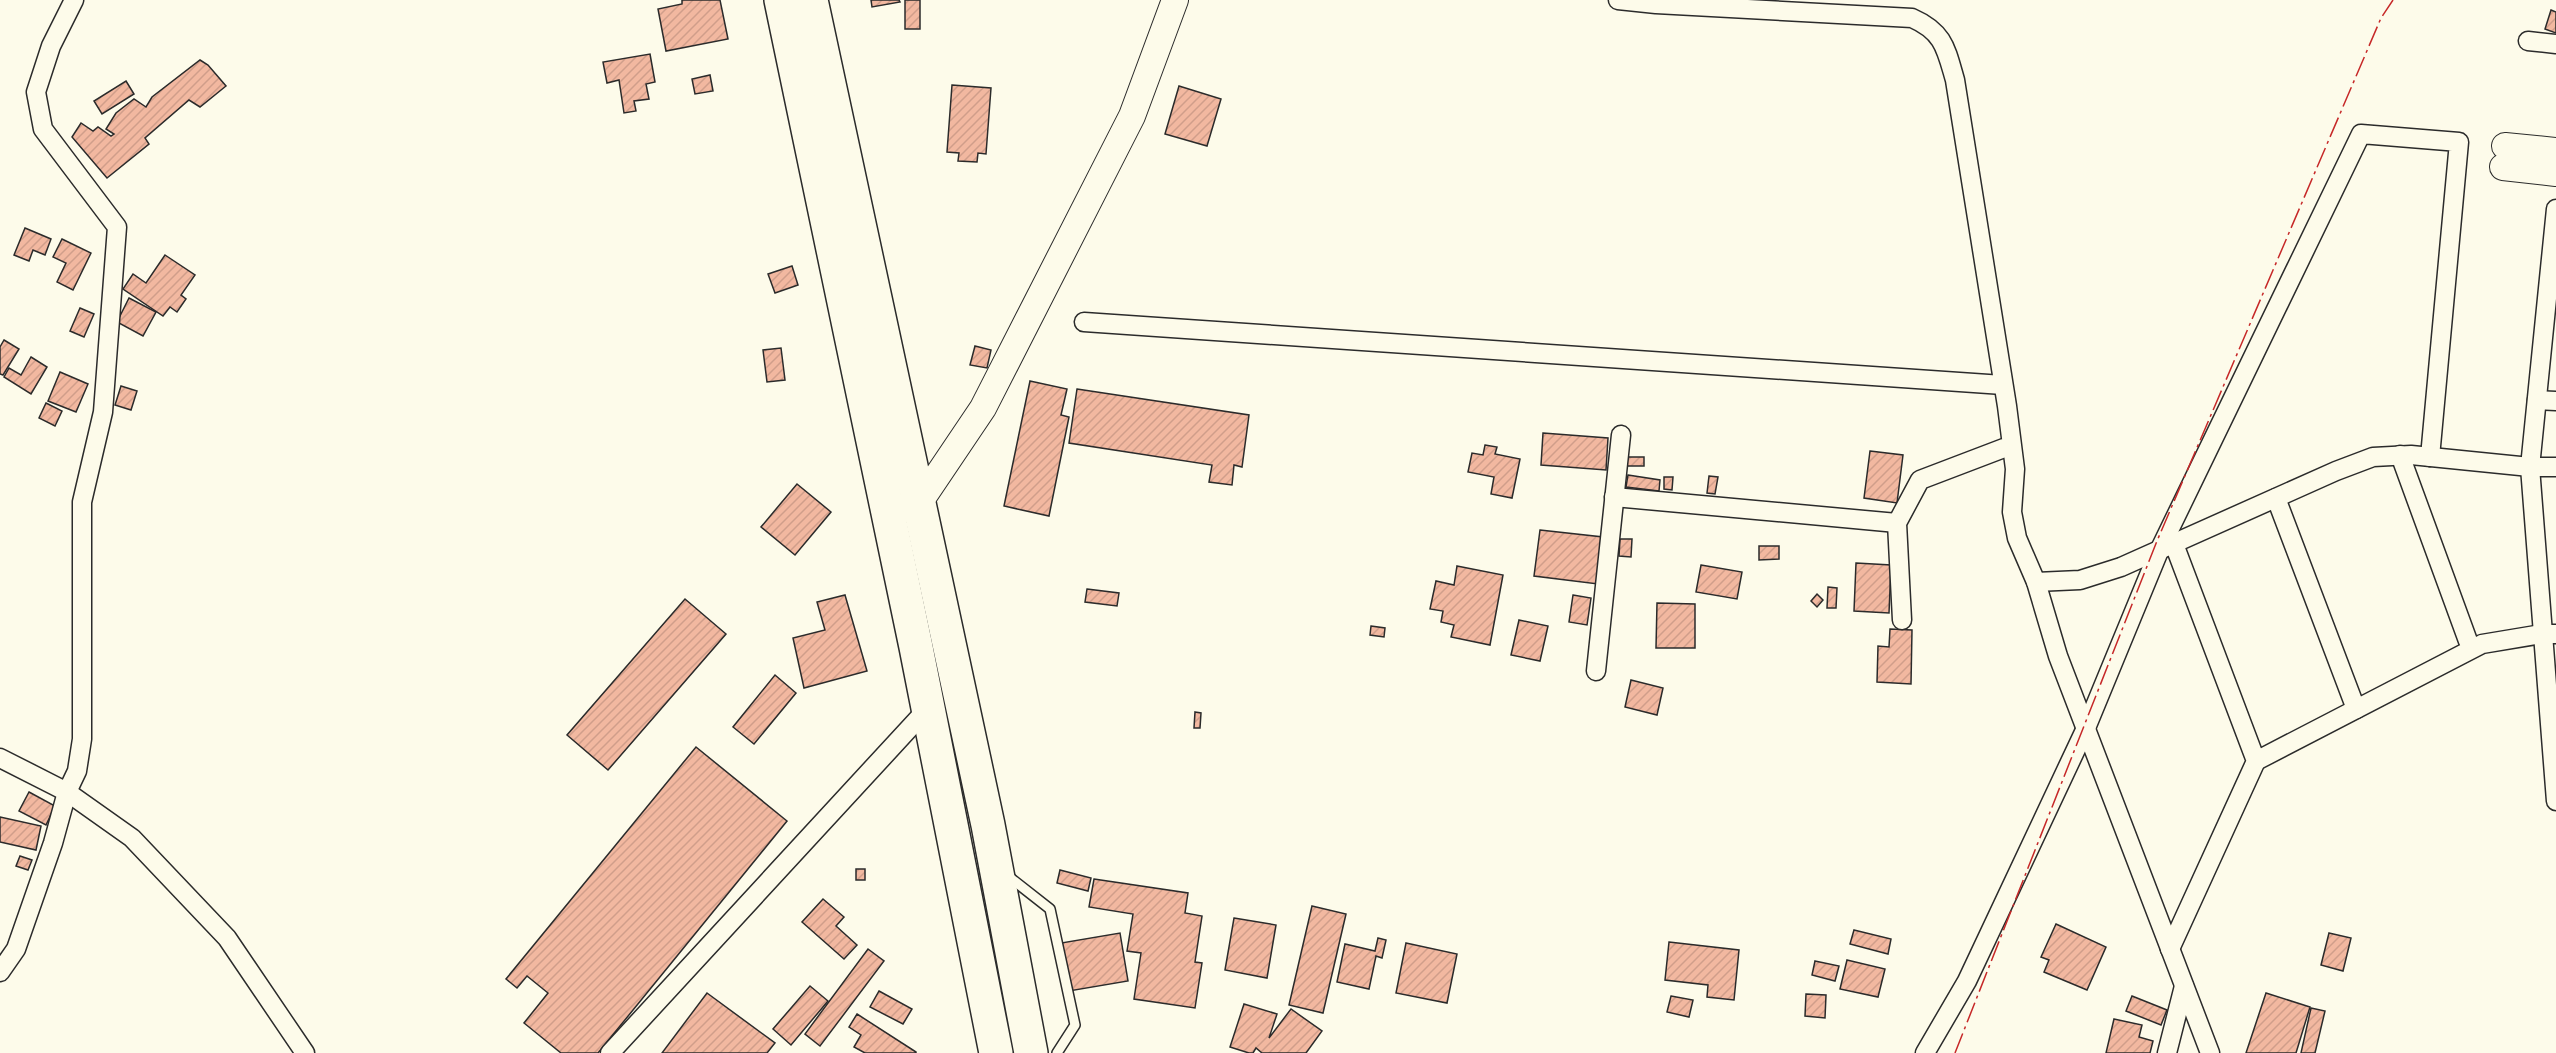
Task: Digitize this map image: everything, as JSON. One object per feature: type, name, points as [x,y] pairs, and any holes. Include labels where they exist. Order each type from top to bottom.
[{"type":"highway","points":[[781,0],[928,708],[996,1053]]},
{"type":"highway","points":[[811,0],[996,867],[1031,1053]]},
{"type":"street","points":[[0,972],[16,948],[53,843],[67,792],[77,771],[82,739],[82,502],[103,412],[117,227],[43,129],[39,111],[36,92],[51,46],[74,0]]},
{"type":"street","points":[[888,515],[919,503],[989,398],[1132,116],[1176,0]]},
{"type":"street","points":[[1618,0],[1668,5],[1912,18],[1928,25],[1939,35],[1946,49],[1955,80],[2003,386],[2015,470],[2012,512],[2017,538],[2036,582],[2058,656],[2210,1053]]},
{"type":"street","points":[[2528,41],[2556,44]]},
{"type":"street","points":[[1930,1052],[1967,981],[2086,728],[2166,547],[2361,134],[2459,142],[2430,457]]},
{"type":"street","points":[[2556,151],[2504,156],[2556,173]]},
{"type":"street","points":[[2556,210],[2552,282],[2530,467],[2549,634],[2556,801]]},
{"type":"street","points":[[1084,322],[2003,386]]},
{"type":"street","points":[[2537,399],[2556,401]]},
{"type":"street","points":[[1596,671],[1621,435]]},
{"type":"street","points":[[1902,620],[1897,523],[1920,480],[2004,448]]},
{"type":"street","points":[[2036,582],[2080,580],[2121,567],[2336,471],[2373,457],[2400,455],[2530,467],[2556,467]]},
{"type":"street","points":[[2400,455],[2468,641]]},
{"type":"street","points":[[1614,497],[1897,523]]},
{"type":"street","points":[[2276,498],[2356,709]]},
{"type":"street","points":[[2166,547],[2256,761]]},
{"type":"street","points":[[2170,949],[2256,761],[2482,644],[2549,634]]},
{"type":"street","points":[[610,1053],[928,708]]},
{"type":"street","points":[[0,758],[67,792],[132,838],[227,938],[305,1053]]},
{"type":"street","points":[[2167,1053],[2184,986]]},
{"type":"lane","points":[[996,867],[1050,909],[1075,1025],[1057,1053]]},
{"type":"building","points":[[682,0],[720,0],[728,39],[666,51],[658,9],[682,4]]},
{"type":"building","points":[[871,0],[899,0],[900,2],[872,7]]},
{"type":"building","points":[[905,0],[920,0],[920,29],[905,29]]},
{"type":"building","points":[[2551,10],[2556,12],[2556,33],[2545,29]]},
{"type":"building","points":[[650,54],[655,82],[646,84],[649,99],[634,101],[636,111],[624,113],[619,80],[607,83],[603,62]]},
{"type":"building","points":[[200,60],[208,65],[226,86],[200,107],[189,100],[145,138],[149,144],[107,178],[72,137],[81,123],[93,131],[98,127],[111,136],[114,134],[106,129],[116,113],[134,99],[146,107],[152,97]]},
{"type":"building","points":[[710,75],[713,91],[695,94],[692,79]]},
{"type":"building","points":[[126,81],[134,94],[102,114],[94,101]]},
{"type":"building","points":[[952,85],[991,88],[986,154],[978,153],[977,162],[958,161],[959,153],[947,152]]},
{"type":"building","points":[[1179,86],[1221,99],[1207,146],[1165,134]]},
{"type":"building","points":[[25,228],[51,239],[45,255],[33,250],[29,261],[14,255]]},
{"type":"building","points":[[62,239],[91,253],[73,290],[57,282],[66,263],[53,257]]},
{"type":"building","points":[[165,255],[195,275],[181,295],[186,299],[177,312],[170,307],[163,316],[123,289],[133,274],[146,283]]},
{"type":"building","points":[[792,266],[798,285],[775,293],[768,274]]},
{"type":"building","points":[[129,298],[156,312],[143,336],[117,322]]},
{"type":"building","points":[[80,308],[94,314],[84,337],[70,331]]},
{"type":"building","points":[[4,340],[19,349],[3,375],[0,374],[0,347]]},
{"type":"building","points":[[975,346],[991,350],[987,368],[970,365]]},
{"type":"building","points":[[781,348],[785,380],[767,382],[763,350]]},
{"type":"building","points":[[31,357],[47,367],[31,394],[4,377],[9,368],[21,375]]},
{"type":"building","points":[[60,372],[88,384],[76,412],[48,401]]},
{"type":"building","points":[[1030,381],[1067,389],[1061,415],[1069,417],[1049,516],[1004,506]]},
{"type":"building","points":[[121,386],[137,391],[131,410],[115,405]]},
{"type":"building","points":[[1077,389],[1249,415],[1242,467],[1234,465],[1232,485],[1209,482],[1212,465],[1069,443]]},
{"type":"building","points":[[46,403],[62,411],[55,426],[39,418]]},
{"type":"building","points":[[1543,433],[1608,438],[1606,470],[1541,465]]},
{"type":"building","points":[[1485,445],[1497,447],[1495,454],[1520,459],[1512,498],[1491,494],[1494,477],[1468,472],[1472,453],[1483,455]]},
{"type":"building","points":[[1870,451],[1903,455],[1897,503],[1864,498]]},
{"type":"building","points":[[1626,457],[1644,457],[1644,466],[1626,466]]},
{"type":"building","points":[[1628,475],[1660,480],[1659,491],[1626,487]]},
{"type":"building","points":[[1709,476],[1718,477],[1715,494],[1707,493]]},
{"type":"building","points":[[1664,477],[1673,477],[1672,490],[1664,489]]},
{"type":"building","points":[[797,484],[831,512],[795,555],[761,527]]},
{"type":"building","points":[[1540,530],[1603,537],[1598,584],[1534,576]]},
{"type":"building","points":[[1620,539],[1632,539],[1631,557],[1619,556]]},
{"type":"building","points":[[1759,546],[1779,546],[1779,559],[1759,560]]},
{"type":"building","points":[[1856,563],[1891,565],[1889,613],[1854,611]]},
{"type":"building","points":[[1701,565],[1742,572],[1737,599],[1696,592]]},
{"type":"building","points":[[1457,566],[1503,575],[1490,645],[1451,637],[1454,625],[1441,622],[1443,611],[1430,609],[1436,581],[1454,585]]},
{"type":"building","points":[[1828,587],[1837,588],[1836,608],[1827,608]]},
{"type":"building","points":[[1087,589],[1119,593],[1117,606],[1085,602]]},
{"type":"building","points":[[1817,594],[1823,600],[1817,607],[1811,601]]},
{"type":"building","points":[[845,595],[867,671],[804,688],[793,638],[825,630],[817,602]]},
{"type":"building","points":[[1573,595],[1591,598],[1587,625],[1569,622]]},
{"type":"building","points":[[685,599],[726,634],[608,770],[567,735]]},
{"type":"building","points":[[1657,603],[1695,604],[1695,648],[1656,648]]},
{"type":"building","points":[[1519,620],[1548,626],[1540,661],[1511,655]]},
{"type":"building","points":[[1371,626],[1385,628],[1384,637],[1370,635]]},
{"type":"building","points":[[1890,629],[1912,630],[1911,684],[1877,682],[1878,646],[1889,647]]},
{"type":"building","points":[[775,675],[796,693],[754,744],[733,727]]},
{"type":"building","points":[[1631,680],[1663,688],[1657,715],[1625,707]]},
{"type":"building","points":[[1195,712],[1201,713],[1200,728],[1194,728]]},
{"type":"building","points":[[696,747],[787,821],[598,1053],[561,1053],[524,1023],[548,993],[527,976],[517,988],[506,979]]},
{"type":"building","points":[[29,792],[55,806],[46,825],[19,811]]},
{"type":"building","points":[[0,817],[41,826],[36,850],[0,842]]},
{"type":"building","points":[[20,856],[32,860],[28,870],[16,866]]},
{"type":"building","points":[[856,869],[865,869],[865,880],[856,880]]},
{"type":"building","points":[[1060,870],[1091,878],[1088,891],[1057,883]]},
{"type":"building","points":[[1094,879],[1188,893],[1185,913],[1202,916],[1195,962],[1202,963],[1195,1008],[1134,999],[1141,953],[1127,951],[1133,914],[1089,907]]},
{"type":"building","points":[[823,899],[844,917],[836,926],[857,945],[844,959],[802,922]]},
{"type":"building","points":[[1312,906],[1346,914],[1323,1013],[1289,1005]]},
{"type":"building","points":[[1234,918],[1276,925],[1267,978],[1225,970]]},
{"type":"building","points":[[2056,924],[2106,947],[2087,990],[2044,972],[2049,960],[2041,957]]},
{"type":"building","points":[[1854,930],[1891,939],[1888,954],[1850,944]]},
{"type":"building","points":[[1120,933],[1128,981],[1069,991],[1061,943]]},
{"type":"building","points":[[2329,933],[2351,938],[2343,971],[2321,965]]},
{"type":"building","points":[[1378,938],[1386,940],[1382,958],[1376,956],[1369,989],[1337,982],[1345,944],[1375,951]]},
{"type":"building","points":[[1669,942],[1739,950],[1734,1000],[1707,997],[1708,985],[1665,980]]},
{"type":"building","points":[[1406,943],[1457,954],[1447,1003],[1396,993]]},
{"type":"building","points":[[868,949],[884,961],[820,1046],[805,1034]]},
{"type":"building","points":[[1847,960],[1885,969],[1878,997],[1840,989]]},
{"type":"building","points":[[1815,961],[1839,966],[1835,981],[1812,975]]},
{"type":"building","points":[[810,986],[828,1001],[791,1045],[773,1029]]},
{"type":"building","points":[[879,991],[912,1009],[903,1024],[870,1007]]},
{"type":"building","points":[[707,993],[775,1043],[767,1053],[662,1053]]},
{"type":"building","points":[[2266,993],[2310,1007],[2296,1053],[2246,1053]]},
{"type":"building","points":[[1806,994],[1826,995],[1825,1018],[1805,1016]]},
{"type":"building","points":[[1671,996],[1693,1000],[1689,1017],[1667,1012]]},
{"type":"building","points":[[2132,996],[2167,1010],[2161,1025],[2126,1011]]},
{"type":"building","points":[[1244,1004],[1277,1014],[1269,1038],[1291,1009],[1322,1031],[1306,1053],[1262,1053],[1256,1048],[1253,1053],[1249,1053],[1230,1047]]},
{"type":"building","points":[[2311,1008],[2325,1011],[2315,1053],[2301,1053]]},
{"type":"building","points":[[857,1014],[916,1053],[865,1053],[854,1047],[861,1035],[849,1027]]},
{"type":"building","points":[[2114,1019],[2142,1025],[2139,1037],[2153,1041],[2150,1053],[2106,1053]]},
{"type":"power","points":[[1955,1053],[2157,541],[2381,18],[2393,0]]}]
